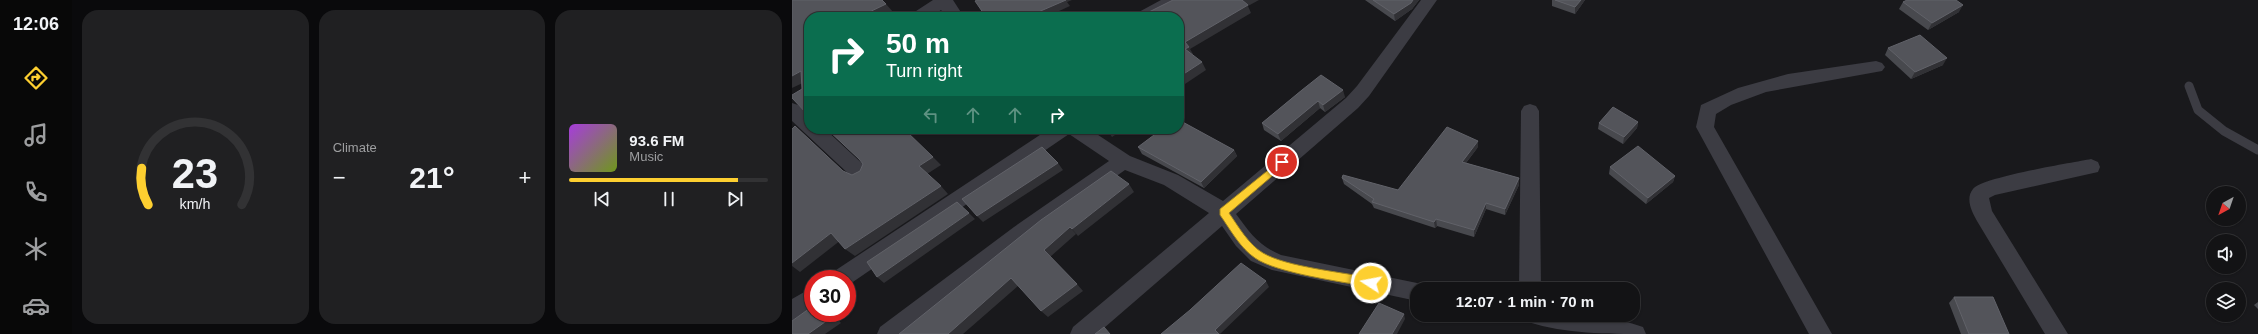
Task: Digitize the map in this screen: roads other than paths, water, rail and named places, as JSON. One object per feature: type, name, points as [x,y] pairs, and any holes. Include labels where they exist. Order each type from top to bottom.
[{"type":"street","points":[[926,12],[943,0],[952,12]]},
{"type":"street","points":[[1152,12],[1173,0]]},
{"type":"street","points":[[1081,334],[1352,103],[1363,91],[1429,0]]},
{"type":"street","points":[[1821,334],[1705,127],[1707,110],[1721,100],[1777,83],[1876,67]]},
{"type":"street","points":[[794,101],[804,118]]},
{"type":"street","points":[[1530,111],[1530,282]]},
{"type":"street","points":[[818,134],[860,173]]},
{"type":"street","points":[[853,270],[1056,134]]},
{"type":"street","points":[[1083,134],[1123,160],[1171,180],[1223,212],[1243,240],[1258,255],[1279,264],[1410,291]]},
{"type":"street","points":[[888,334],[1021,233],[1123,160]]},
{"type":"street","points":[[2057,334],[1984,215],[1980,203],[1980,194],[1991,188],[2091,167]]},
{"type":"street","points":[[792,311],[804,303]]},
{"type":"street","points":[[1572,322],[1635,334]]},
{"type":"lane","points":[[2189,86],[2198,110],[2224,131],[2258,150]]}]
